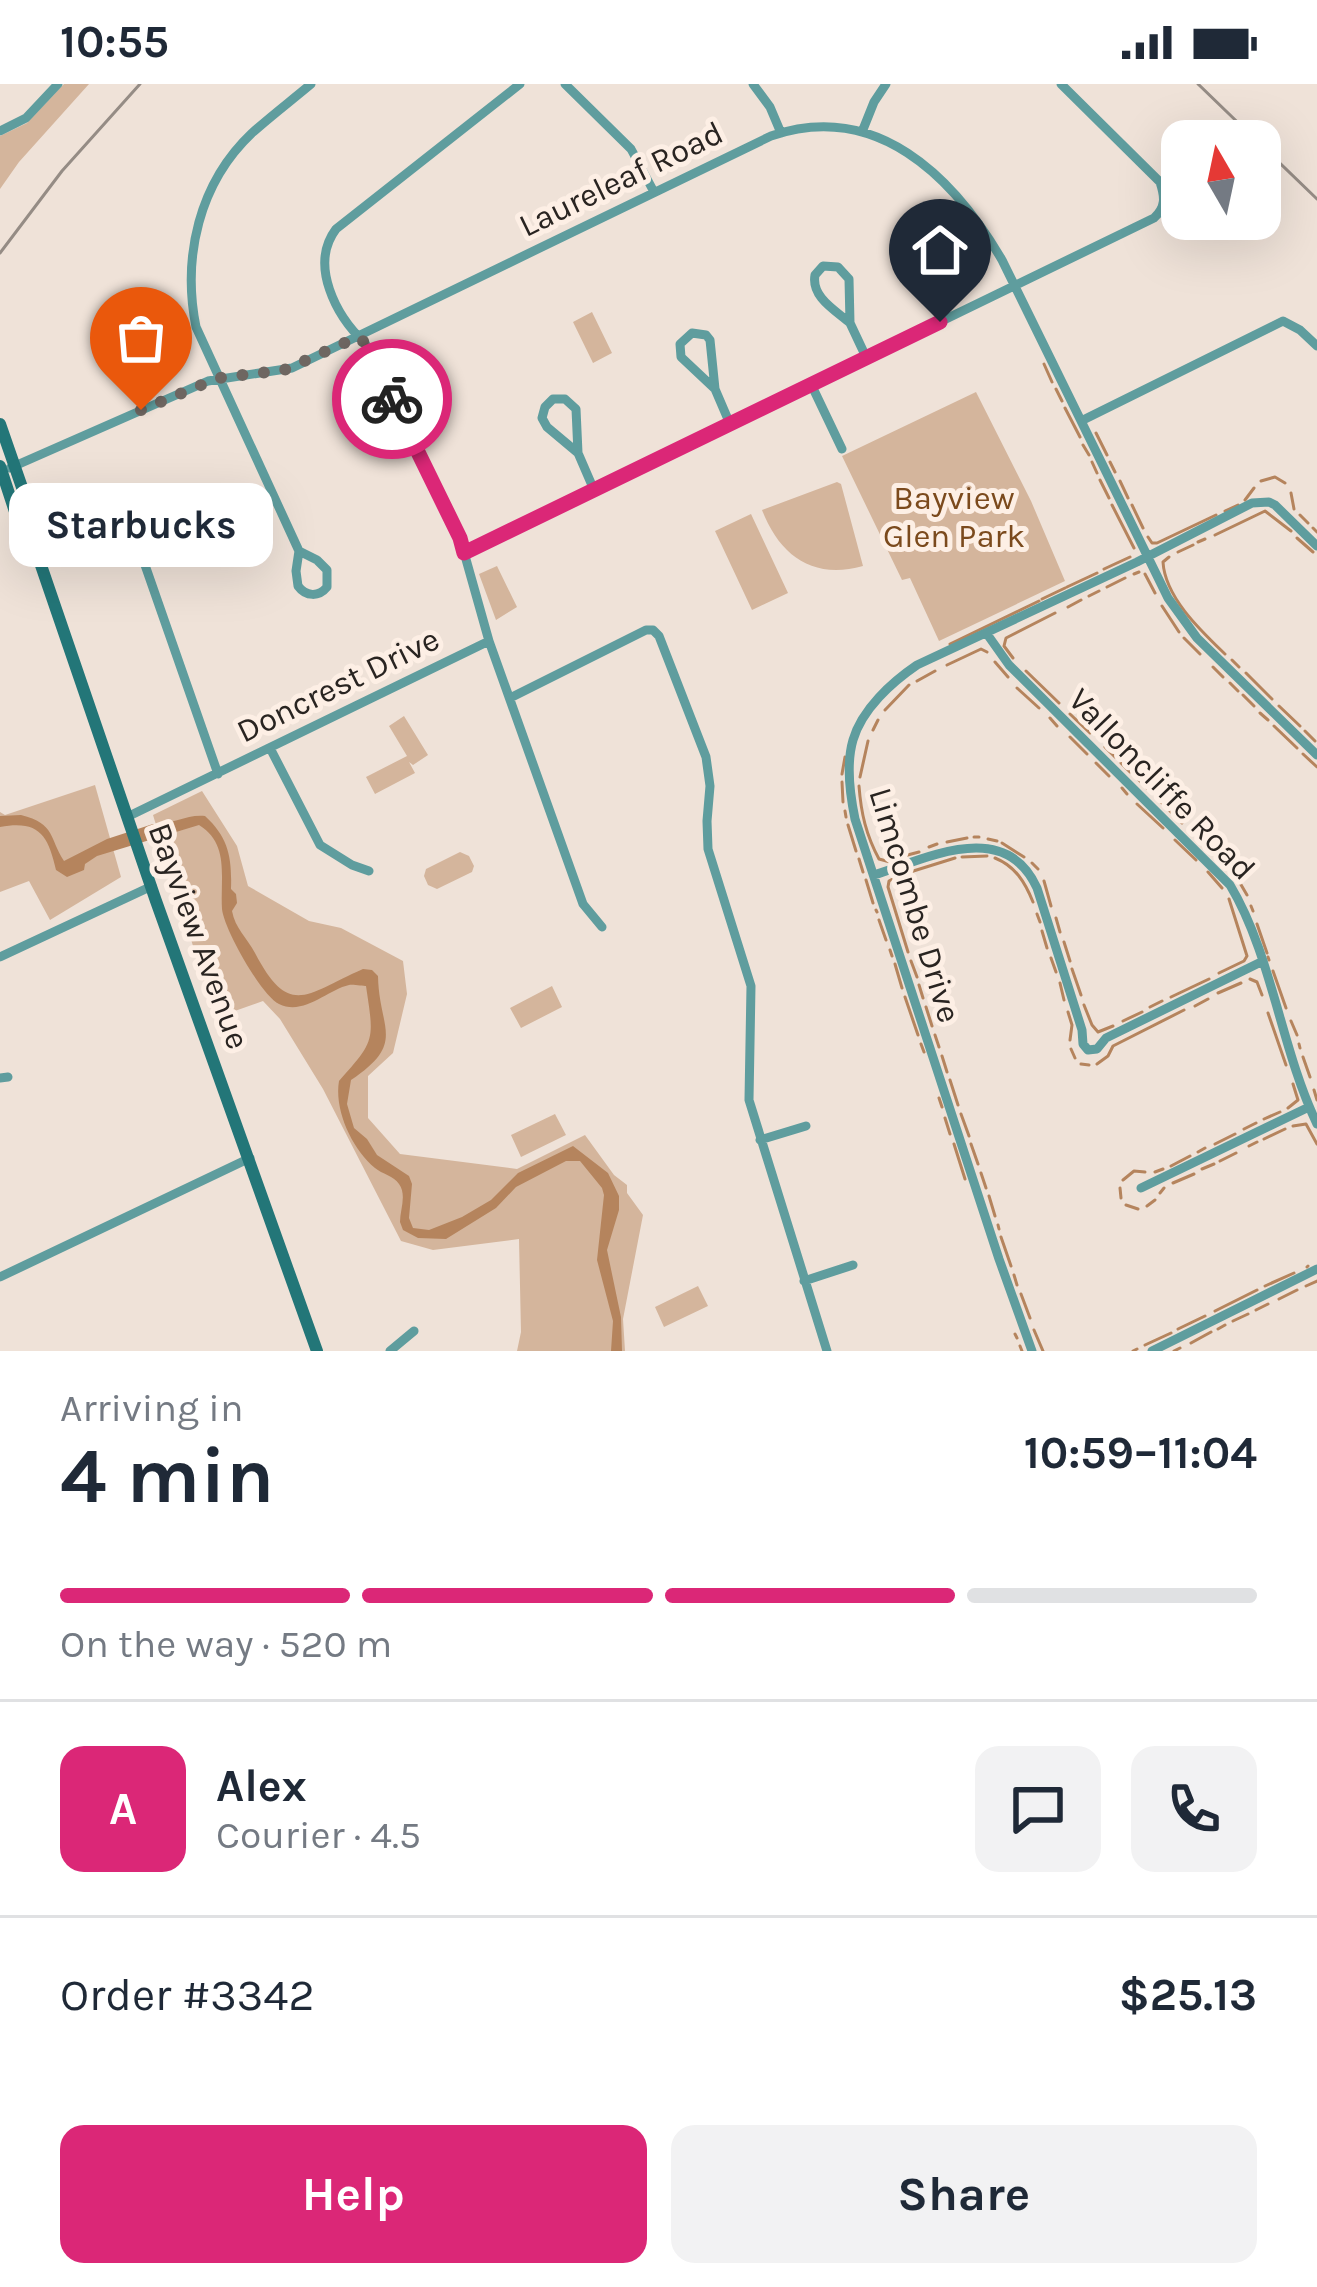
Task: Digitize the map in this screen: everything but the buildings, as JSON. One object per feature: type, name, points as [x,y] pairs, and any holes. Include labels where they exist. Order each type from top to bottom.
[{"type":"main road","name":"Bayview Avenue","points":[[0,424],[4,469],[34,522],[32,538],[128,820],[317,1351]]},
{"type":"street","points":[[0,131],[26,118],[58,84]]},
{"type":"street","points":[[299,551],[327,570],[329,582],[323,592],[308,594],[298,586],[299,551],[196,327],[192,255],[198,222],[221,171],[250,135],[311,84]]},
{"type":"street","points":[[489,641],[460,538],[365,343],[350,329],[328,286],[325,251],[332,234],[520,84]]},
{"type":"street","points":[[566,84],[631,149],[654,192]]},
{"type":"street","points":[[753,84],[782,133]]},
{"type":"street","points":[[862,132],[886,84]]},
{"type":"street","points":[[464,553],[1154,218],[1163,210],[1160,182],[1061,84]]},
{"type":"street","name":"Laureleaf Road","points":[[4,469],[218,378],[284,370],[782,133],[824,127],[862,132],[906,150],[937,176],[986,234],[1168,598],[1197,638],[1317,755]]},
{"type":"street","points":[[850,323],[849,279],[838,266],[823,266],[814,275],[814,287],[850,323],[866,357]]},
{"type":"street","points":[[1081,421],[1283,321],[1317,346]]},
{"type":"street","points":[[715,389],[681,357],[680,344],[692,333],[710,340],[715,389],[730,424]]},
{"type":"street","points":[[812,384],[842,449]]},
{"type":"street","points":[[578,453],[542,418],[553,399],[565,399],[576,409],[578,453],[594,490]]},
{"type":"street","name":"Limcombe Drive","points":[[1032,1351],[850,796],[853,740],[864,718],[901,676],[1252,503],[1275,505],[1317,545]]},
{"type":"street","points":[[145,565],[218,774]]},
{"type":"street","points":[[510,698],[646,630],[659,636],[708,766],[708,849],[752,994],[747,1085],[827,1351]]},
{"type":"street","name":"Valloncliffe Road","points":[[987,634],[1009,665],[1230,885],[1249,920],[1317,1124]]},
{"type":"street","name":"Doncrest Drive","points":[[128,820],[489,641],[583,904],[602,927]]},
{"type":"street","points":[[270,748],[320,845],[369,871]]},
{"type":"street","points":[[874,875],[974,846],[996,850],[1018,863],[1033,879],[1088,1050],[1262,962]]},
{"type":"street","points":[[0,957],[152,886]]},
{"type":"street","points":[[1141,1188],[1309,1107]]},
{"type":"street","points":[[760,1140],[806,1126]]},
{"type":"street","points":[[0,1277],[250,1158]]},
{"type":"street","points":[[804,1281],[853,1265]]},
{"type":"street","points":[[1152,1351],[1317,1269]]},
{"type":"street","points":[[390,1351],[414,1330]]},
{"type":"green space","points":[[64,84],[89,84],[0,189],[0,136],[27,123]]},
{"type":"green space","points":[[592,312],[612,353],[593,363],[573,322]]},
{"type":"green space","name":"Bayview Glen Park","points":[[976,392],[1065,581],[939,641],[910,578],[902,580],[842,456]]},
{"type":"green space","points":[[837,482],[863,566],[829,570],[789,552],[762,510]]},
{"type":"green space","points":[[751,514],[788,593],[752,610],[715,531]]},
{"type":"green space","points":[[497,566],[517,607],[496,620],[479,574]]},
{"type":"green space","points":[[404,716],[428,755],[413,765],[409,762],[415,773],[375,794],[366,777],[407,756],[389,726]]},
{"type":"green space","points":[[95,785],[121,877],[50,920],[29,881],[0,892],[0,812],[5,815]]},
{"type":"green space","points":[[202,791],[237,846],[248,886],[309,921],[341,928],[403,961],[407,994],[393,1053],[368,1076],[368,1118],[400,1154],[517,1169],[585,1135],[627,1185],[627,1193],[643,1215],[623,1319],[625,1351],[517,1351],[521,1332],[519,1239],[433,1250],[401,1241],[323,1089],[280,1019],[263,1001],[215,1018],[153,815]]},
{"type":"green space","points":[[460,852],[469,856],[472,872],[437,889],[428,885],[426,869]]},
{"type":"green space","points":[[552,986],[562,1007],[521,1028],[510,1008]]},
{"type":"green space","points":[[555,1114],[566,1135],[521,1157],[511,1135]]},
{"type":"green space","points":[[698,1286],[708,1306],[664,1327],[655,1307]]},
{"type":"shaded area","points":[[21,815],[46,827],[64,861],[107,839],[153,824],[205,816],[227,849],[236,923],[279,987],[301,995],[363,969],[378,976],[384,1045],[351,1080],[347,1104],[354,1128],[377,1155],[409,1176],[413,1228],[429,1230],[462,1217],[491,1200],[518,1173],[573,1146],[608,1173],[619,1196],[607,1250],[621,1317],[622,1351],[611,1351],[613,1321],[597,1260],[604,1195],[580,1161],[566,1161],[516,1187],[496,1208],[446,1239],[418,1238],[403,1230],[401,1188],[359,1150],[339,1104],[339,1081],[369,1038],[366,986],[349,985],[297,1007],[271,998],[229,931],[222,909],[219,852],[199,825],[97,856],[84,870],[67,877],[56,870],[40,833],[24,826],[0,827],[0,816]]},
{"type":"waterway","points":[[1044,364],[1052,382]]},
{"type":"waterway","points":[[1056,389],[1062,401]]},
{"type":"waterway","points":[[1065,408],[1080,437]]},
{"type":"waterway","points":[[1096,433],[1107,455]]},
{"type":"waterway","points":[[1083,445],[1089,455]]},
{"type":"waterway","points":[[1092,462],[1097,473]]},
{"type":"waterway","points":[[1110,462],[1115,472]]},
{"type":"waterway","points":[[1261,481],[1275,477],[1285,483]]},
{"type":"waterway","points":[[1100,480],[1109,498]]},
{"type":"waterway","points":[[1120,481],[1128,498]]},
{"type":"waterway","points":[[1245,500],[1254,488]]},
{"type":"waterway","points":[[1291,493],[1294,509]]},
{"type":"waterway","points":[[1112,505],[1134,548]]},
{"type":"waterway","points":[[1132,505],[1143,528]]},
{"type":"waterway","points":[[1225,511],[1238,505]]},
{"type":"waterway","points":[[1215,535],[1265,511],[1291,531]]},
{"type":"waterway","points":[[1148,537],[1157,543],[1216,515]]},
{"type":"waterway","points":[[1300,515],[1308,523]]},
{"type":"waterway","points":[[1313,528],[1317,532]]},
{"type":"waterway","points":[[1297,538],[1313,552]]},
{"type":"waterway","points":[[1198,542],[1205,539]]},
{"type":"waterway","points":[[1178,552],[1193,545]]},
{"type":"waterway","points":[[1104,569],[1130,557]]},
{"type":"waterway","points":[[1169,557],[1163,562],[1170,588],[1195,624],[1225,654]]},
{"type":"waterway","points":[[1134,574],[1139,572]]},
{"type":"waterway","points":[[1067,587],[1097,573]]},
{"type":"waterway","points":[[1145,574],[1155,593]]},
{"type":"waterway","points":[[1107,587],[1125,578]]},
{"type":"waterway","points":[[1042,599],[1065,588]]},
{"type":"waterway","points":[[1089,596],[1099,591]]},
{"type":"waterway","points":[[1068,607],[1081,600]]},
{"type":"waterway","points":[[950,644],[1039,601]]},
{"type":"waterway","points":[[1162,606],[1179,632]]},
{"type":"waterway","points":[[1013,658],[1004,646],[1006,638],[1055,613]]},
{"type":"waterway","points":[[1184,638],[1200,654]]},
{"type":"waterway","points":[[947,665],[981,649],[987,652]]},
{"type":"waterway","points":[[1232,660],[1239,667]]},
{"type":"waterway","points":[[995,662],[1008,677]]},
{"type":"waterway","points":[[1213,667],[1223,677]]},
{"type":"waterway","points":[[917,681],[935,671]]},
{"type":"waterway","points":[[1026,671],[1059,703]]},
{"type":"waterway","points":[[1246,673],[1272,699]]},
{"type":"waterway","points":[[1230,683],[1238,691]]},
{"type":"waterway","points":[[885,710],[909,685]]},
{"type":"waterway","points":[[1017,688],[1039,708]]},
{"type":"waterway","points":[[1243,695],[1254,706]]},
{"type":"waterway","points":[[1279,706],[1300,726]]},
{"type":"waterway","points":[[1260,713],[1268,720]]},
{"type":"waterway","points":[[1070,714],[1090,733]]},
{"type":"waterway","points":[[1050,718],[1057,726]]},
{"type":"waterway","points":[[873,730],[878,720]]},
{"type":"waterway","points":[[1274,726],[1297,748]]},
{"type":"waterway","points":[[1305,731],[1315,741]]},
{"type":"waterway","points":[[1070,737],[1087,754]]},
{"type":"waterway","points":[[860,777],[868,741]]},
{"type":"waterway","points":[[1105,747],[1115,757]]},
{"type":"waterway","points":[[1303,754],[1317,767]]},
{"type":"waterway","points":[[842,774],[845,757]]},
{"type":"waterway","points":[[1096,763],[1109,776]]},
{"type":"waterway","points":[[1121,763],[1130,772]]},
{"type":"waterway","points":[[1136,777],[1149,790]]},
{"type":"waterway","points":[[842,782],[843,802]]},
{"type":"waterway","points":[[859,786],[871,841],[879,859],[890,862]]},
{"type":"waterway","points":[[1122,788],[1127,794]]},
{"type":"waterway","points":[[1158,799],[1182,823]]},
{"type":"waterway","points":[[1137,804],[1163,828]]},
{"type":"waterway","points":[[845,811],[846,817]]},
{"type":"waterway","points":[[848,825],[856,851]]},
{"type":"waterway","points":[[1190,830],[1201,840]]},
{"type":"waterway","points":[[974,837],[979,837]]},
{"type":"waterway","points":[[947,842],[967,838]]},
{"type":"waterway","points":[[988,839],[997,841]]},
{"type":"waterway","points":[[1175,840],[1196,860]]},
{"type":"waterway","points":[[1002,843],[1024,857]]},
{"type":"waterway","points":[[929,847],[937,844]]},
{"type":"waterway","points":[[1208,849],[1216,856]]},
{"type":"waterway","points":[[900,857],[919,852]]},
{"type":"waterway","points":[[962,857],[987,856]]},
{"type":"waterway","points":[[907,873],[955,858]]},
{"type":"waterway","points":[[995,858],[1019,876],[1033,902]]},
{"type":"waterway","points":[[859,859],[863,872]]},
{"type":"waterway","points":[[1032,863],[1038,869]]},
{"type":"waterway","points":[[1225,865],[1233,873]]},
{"type":"waterway","points":[[1208,872],[1222,888]]},
{"type":"waterway","points":[[898,876],[888,887],[908,952]]},
{"type":"waterway","points":[[866,880],[873,903]]},
{"type":"waterway","points":[[1044,881],[1051,906]]},
{"type":"waterway","points":[[1240,883],[1247,895]]},
{"type":"waterway","points":[[1219,973],[1247,956],[1229,899]]},
{"type":"waterway","points":[[1251,906],[1253,911]]},
{"type":"waterway","points":[[1037,914],[1040,922]]},
{"type":"waterway","points":[[1056,918],[1060,932]]},
{"type":"waterway","points":[[879,920],[886,940]]},
{"type":"waterway","points":[[1257,924],[1267,953]]},
{"type":"waterway","points":[[1042,931],[1047,948]]},
{"type":"waterway","points":[[1064,942],[1070,961]]},
{"type":"waterway","points":[[890,950],[892,956]]},
{"type":"waterway","points":[[1051,958],[1056,972]]},
{"type":"waterway","points":[[911,961],[917,977]]},
{"type":"waterway","points":[[895,964],[902,988]]},
{"type":"waterway","points":[[1072,969],[1081,995]]},
{"type":"waterway","points":[[1273,971],[1286,1008]]},
{"type":"waterway","points":[[1171,997],[1209,979]]},
{"type":"waterway","points":[[1250,979],[1257,982],[1262,995]]},
{"type":"waterway","points":[[1060,983],[1064,1000]]},
{"type":"waterway","points":[[1218,993],[1241,983]]},
{"type":"waterway","points":[[919,985],[923,998]]},
{"type":"waterway","points":[[905,997],[918,1035]]},
{"type":"waterway","points":[[1195,1006],[1208,999]]},
{"type":"waterway","points":[[1150,1007],[1162,1001]]},
{"type":"waterway","points":[[1084,1005],[1098,1032],[1113,1026]]},
{"type":"waterway","points":[[926,1007],[932,1026]]},
{"type":"waterway","points":[[1097,1064],[1113,1046],[1184,1010]]},
{"type":"waterway","points":[[1068,1012],[1070,1040]]},
{"type":"waterway","points":[[1123,1021],[1142,1012]]},
{"type":"waterway","points":[[1268,1013],[1286,1065]]},
{"type":"waterway","points":[[1291,1021],[1297,1035]]},
{"type":"waterway","points":[[935,1035],[939,1047]]},
{"type":"waterway","points":[[921,1044],[924,1052]]},
{"type":"waterway","points":[[1299,1044],[1300,1048]]},
{"type":"waterway","points":[[1071,1049],[1075,1058]]},
{"type":"waterway","points":[[942,1056],[947,1072]]},
{"type":"waterway","points":[[1303,1057],[1310,1077]]},
{"type":"waterway","points":[[1081,1064],[1089,1065]]},
{"type":"waterway","points":[[950,1080],[958,1105]]},
{"type":"waterway","points":[[1288,1108],[1298,1100],[1293,1084]]},
{"type":"waterway","points":[[1314,1090],[1317,1100]]},
{"type":"waterway","points":[[939,1098],[942,1107]]},
{"type":"waterway","points":[[1264,1119],[1280,1112]]},
{"type":"waterway","points":[[961,1114],[969,1136]]},
{"type":"waterway","points":[[945,1118],[950,1134]]},
{"type":"waterway","points":[[1244,1129],[1256,1123]]},
{"type":"waterway","points":[[1293,1126],[1306,1124],[1317,1144]]},
{"type":"waterway","points":[[1264,1139],[1285,1129]]},
{"type":"waterway","points":[[1215,1144],[1235,1134]]},
{"type":"waterway","points":[[1249,1146],[1257,1142]]},
{"type":"waterway","points":[[954,1144],[965,1179]]},
{"type":"waterway","points":[[971,1144],[978,1164]]},
{"type":"waterway","points":[[1198,1152],[1205,1148]]},
{"type":"waterway","points":[[1220,1161],[1236,1153]]},
{"type":"waterway","points":[[1171,1166],[1190,1156]]},
{"type":"waterway","points":[[1202,1169],[1214,1164]]},
{"type":"waterway","points":[[1155,1172],[1163,1169]]},
{"type":"waterway","points":[[1123,1180],[1134,1171],[1145,1172]]},
{"type":"waterway","points":[[981,1173],[986,1188]]},
{"type":"waterway","points":[[1173,1183],[1194,1174]]},
{"type":"waterway","points":[[1120,1188],[1121,1198]]},
{"type":"waterway","points":[[1160,1193],[1164,1188]]},
{"type":"waterway","points":[[989,1196],[995,1216]]},
{"type":"waterway","points":[[1147,1206],[1155,1200]]},
{"type":"waterway","points":[[1126,1205],[1138,1209]]},
{"type":"waterway","points":[[998,1225],[999,1229]]},
{"type":"waterway","points":[[1001,1237],[1011,1266]]},
{"type":"waterway","points":[[1265,1286],[1294,1273]]},
{"type":"waterway","points":[[1014,1275],[1017,1285]]},
{"type":"waterway","points":[[1306,1286],[1317,1281]]},
{"type":"waterway","points":[[1215,1311],[1257,1290]]},
{"type":"waterway","points":[[1279,1299],[1297,1290]]},
{"type":"waterway","points":[[1021,1294],[1030,1318]]},
{"type":"waterway","points":[[1256,1310],[1268,1304]]},
{"type":"waterway","points":[[1233,1321],[1248,1314]]},
{"type":"waterway","points":[[1178,1329],[1205,1316]]},
{"type":"waterway","points":[[1218,1329],[1225,1325]]},
{"type":"waterway","points":[[1034,1330],[1043,1351]]},
{"type":"waterway","points":[[1191,1343],[1211,1332]]},
{"type":"waterway","points":[[1145,1345],[1171,1333]]},
{"type":"waterway","points":[[1015,1334],[1017,1338]]},
{"type":"waterway","points":[[1020,1346],[1022,1351]]},
{"type":"waterway","points":[[1174,1351],[1180,1348]]},
{"type":"waterway","points":[[1133,1351],[1137,1349]]},
{"type":"railway","points":[[0,253],[62,171],[140,84]]},
{"type":"railway","points":[[1198,84],[1235,120]]},
{"type":"railway","points":[[1281,164],[1317,199]]},
{"type":"way so far","points":[[141,410],[218,378],[284,370],[358,337],[392,399]]},
{"type":"place","name":"Starbucks","points":[[141,410]]},
{"type":"route","points":[[392,399],[464,553],[940,322]]}]
